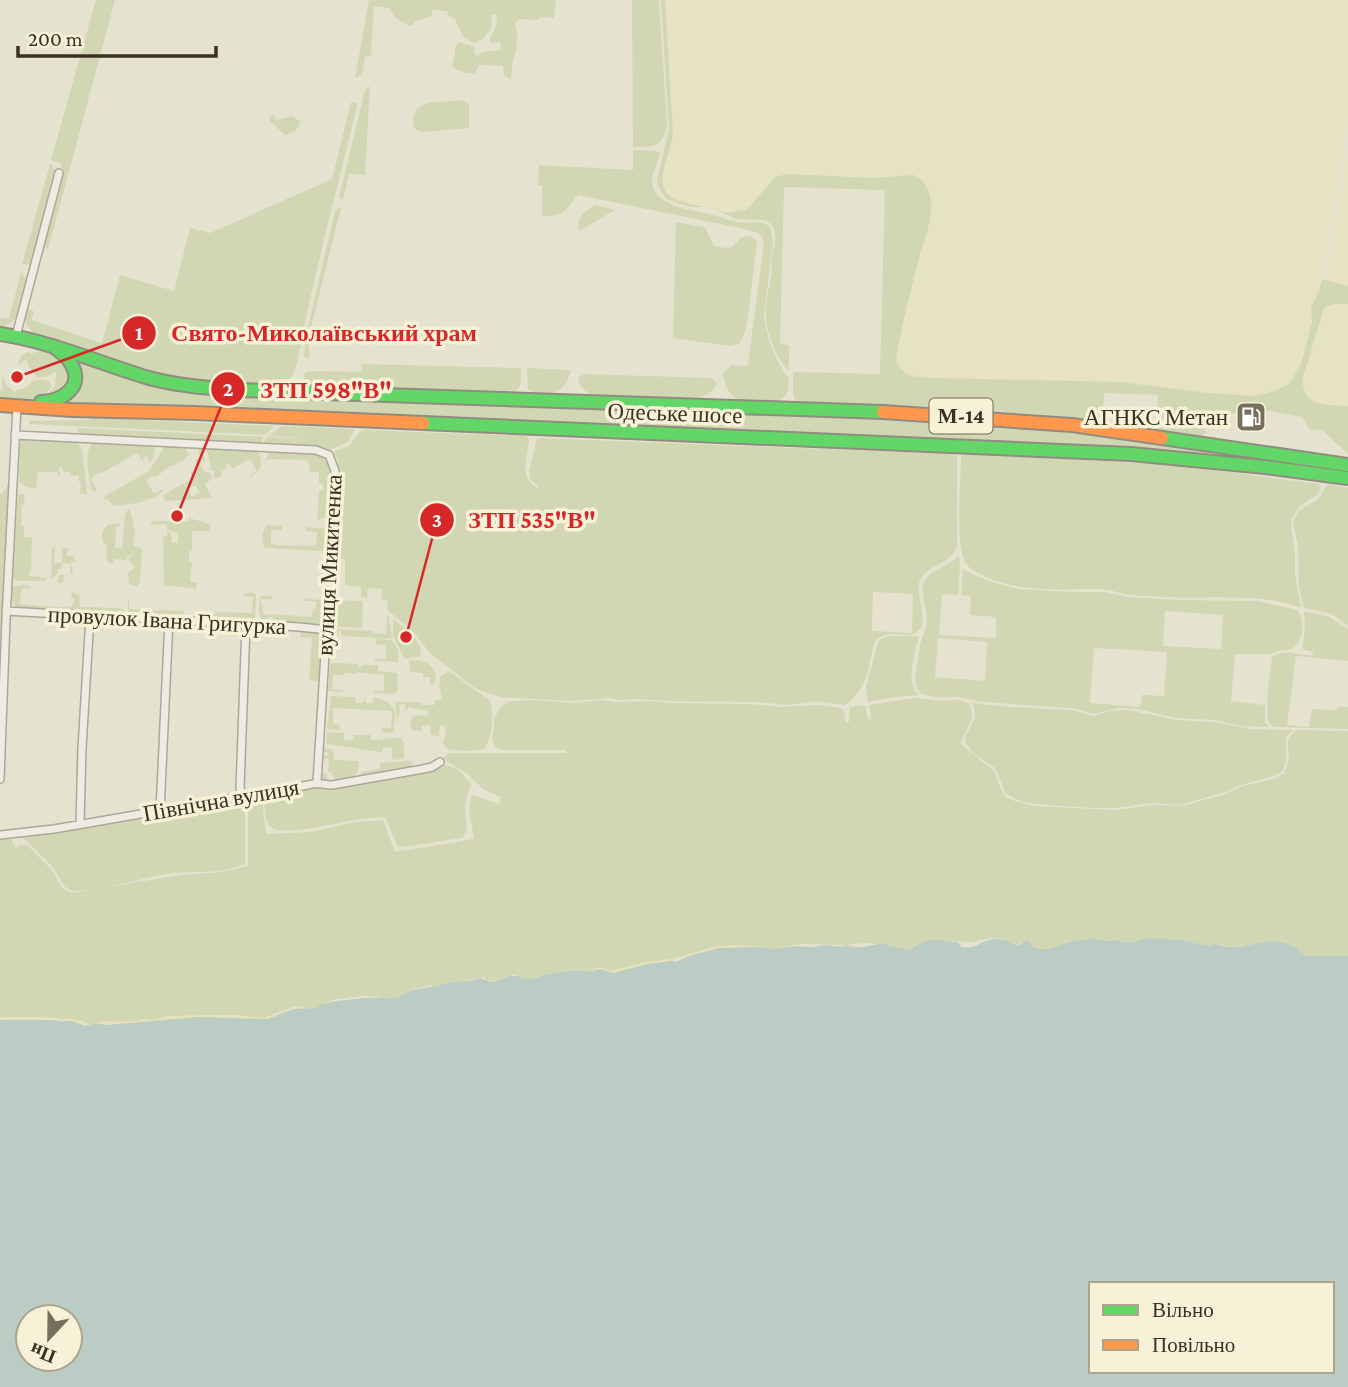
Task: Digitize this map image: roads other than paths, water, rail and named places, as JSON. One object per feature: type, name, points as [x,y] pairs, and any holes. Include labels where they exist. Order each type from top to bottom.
[{"type":"highway","name":"М-14","points":[[0,334],[44,342]]},
{"type":"highway","points":[[17,405],[59,400],[71,389],[75,378],[70,361],[44,342]]},
{"type":"highway","name":"Одеське шосе","points":[[44,342],[153,379],[212,388],[976,417],[1095,428],[1348,466]]},
{"type":"highway","name":"Одеське шосе","points":[[0,405],[1141,455],[1348,478]]},
{"type":"street","points":[[16,336],[59,173]]},
{"type":"street","points":[[0,779],[17,405]]},
{"type":"street","name":"вулиця Микитенка","points":[[15,435],[316,450],[330,455],[335,471],[331,610],[322,694],[317,782]]},
{"type":"street","name":"провулок Івана Григурка","points":[[6,611],[328,630]]},
{"type":"street","points":[[80,824],[82,738],[90,617]]},
{"type":"street","points":[[160,811],[169,620]]},
{"type":"street","points":[[243,797],[240,788],[246,625]]},
{"type":"street","name":"Північна вулиця","points":[[0,835],[160,811],[317,782],[332,785],[423,769],[440,762]]},
{"type":"place","name":"Свято-Миколаївський храм","points":[[17,377]]},
{"type":"place","name":"АГНКС Метан","points":[[1251,417]]},
{"type":"place","name":"ЗТП 598\"В\"","points":[[177,516]]},
{"type":"place","name":"ЗТП 535\"В\"","points":[[406,637]]}]
